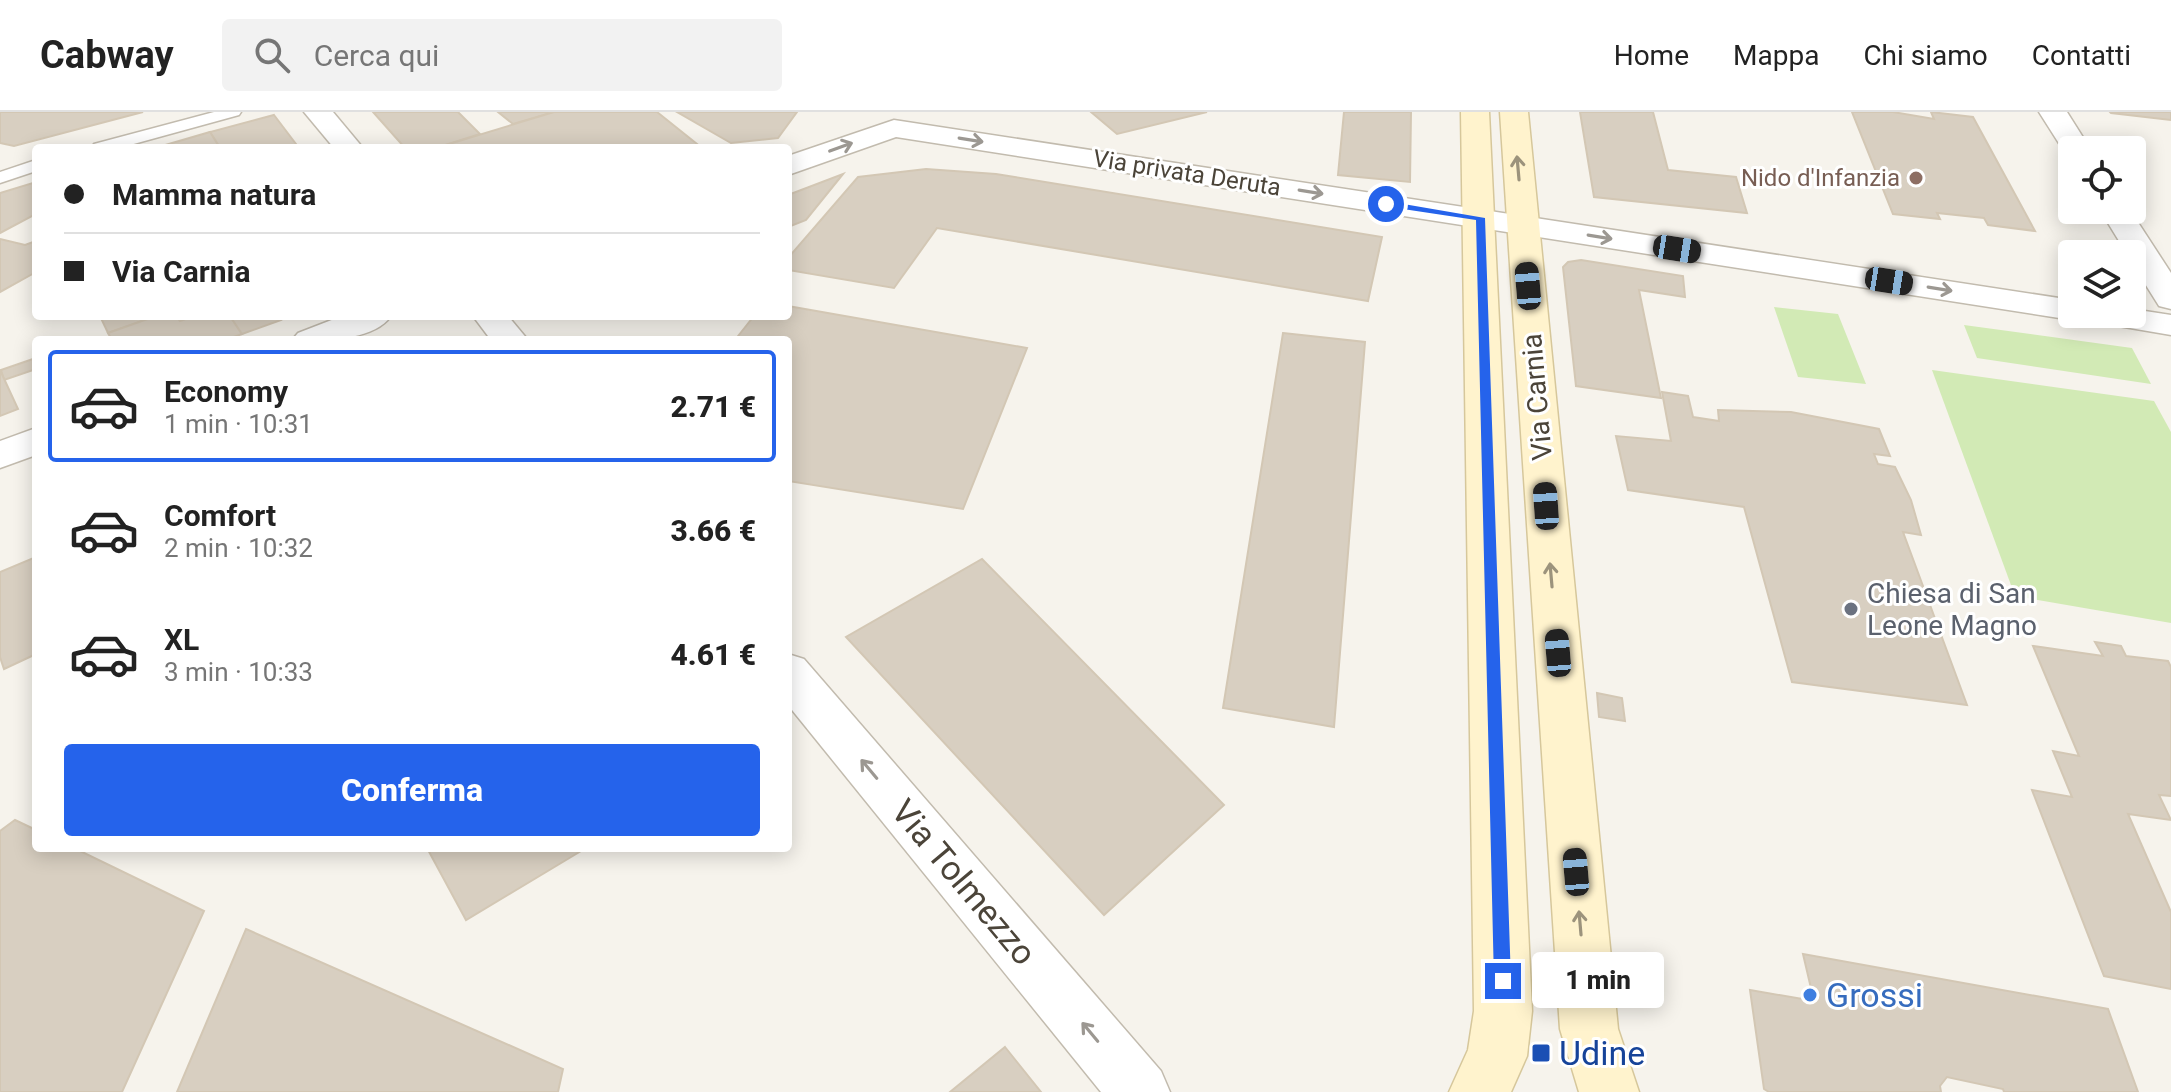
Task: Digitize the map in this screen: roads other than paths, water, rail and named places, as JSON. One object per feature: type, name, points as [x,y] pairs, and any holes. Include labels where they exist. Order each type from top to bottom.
[{"type":"street","points":[[318,112],[346,144]]},
{"type":"street","name":"Via Carnia","points":[[1475,112],[1503,1011],[1497,1056],[1479,1092]]},
{"type":"street","name":"Via Carnia","points":[[1514,112],[1589,1029],[1609,1092]]},
{"type":"street","points":[[2053,112],[2068,136]]},
{"type":"street","points":[[792,164],[890,120]]},
{"type":"street","name":"Via privata Deruta","points":[[890,120],[1480,218]]},
{"type":"street","points":[[1480,218],[2058,308]]},
{"type":"street","points":[[2124,224],[2171,299]]},
{"type":"street","points":[[321,336],[363,320]]},
{"type":"street","points":[[493,320],[507,336]]},
{"type":"street","points":[[2146,321],[2171,325]]},
{"type":"street","points":[[0,455],[32,443]]},
{"type":"street","name":"Via Tolmezzo","points":[[792,677],[1140,1092]]},
{"type":"lane","points":[[115,144],[233,112]]},
{"type":"lane","points":[[0,178],[32,166]]},
{"type":"place","name":"Nido d'Infanzia","points":[[1916,178]]},
{"type":"place","name":"Chiesa di San Leone Magno","points":[[1851,609]]},
{"type":"place","name":"Grossi","points":[[1810,995]]},
{"type":"place","name":"Udine","points":[[1541,1053]]}]
